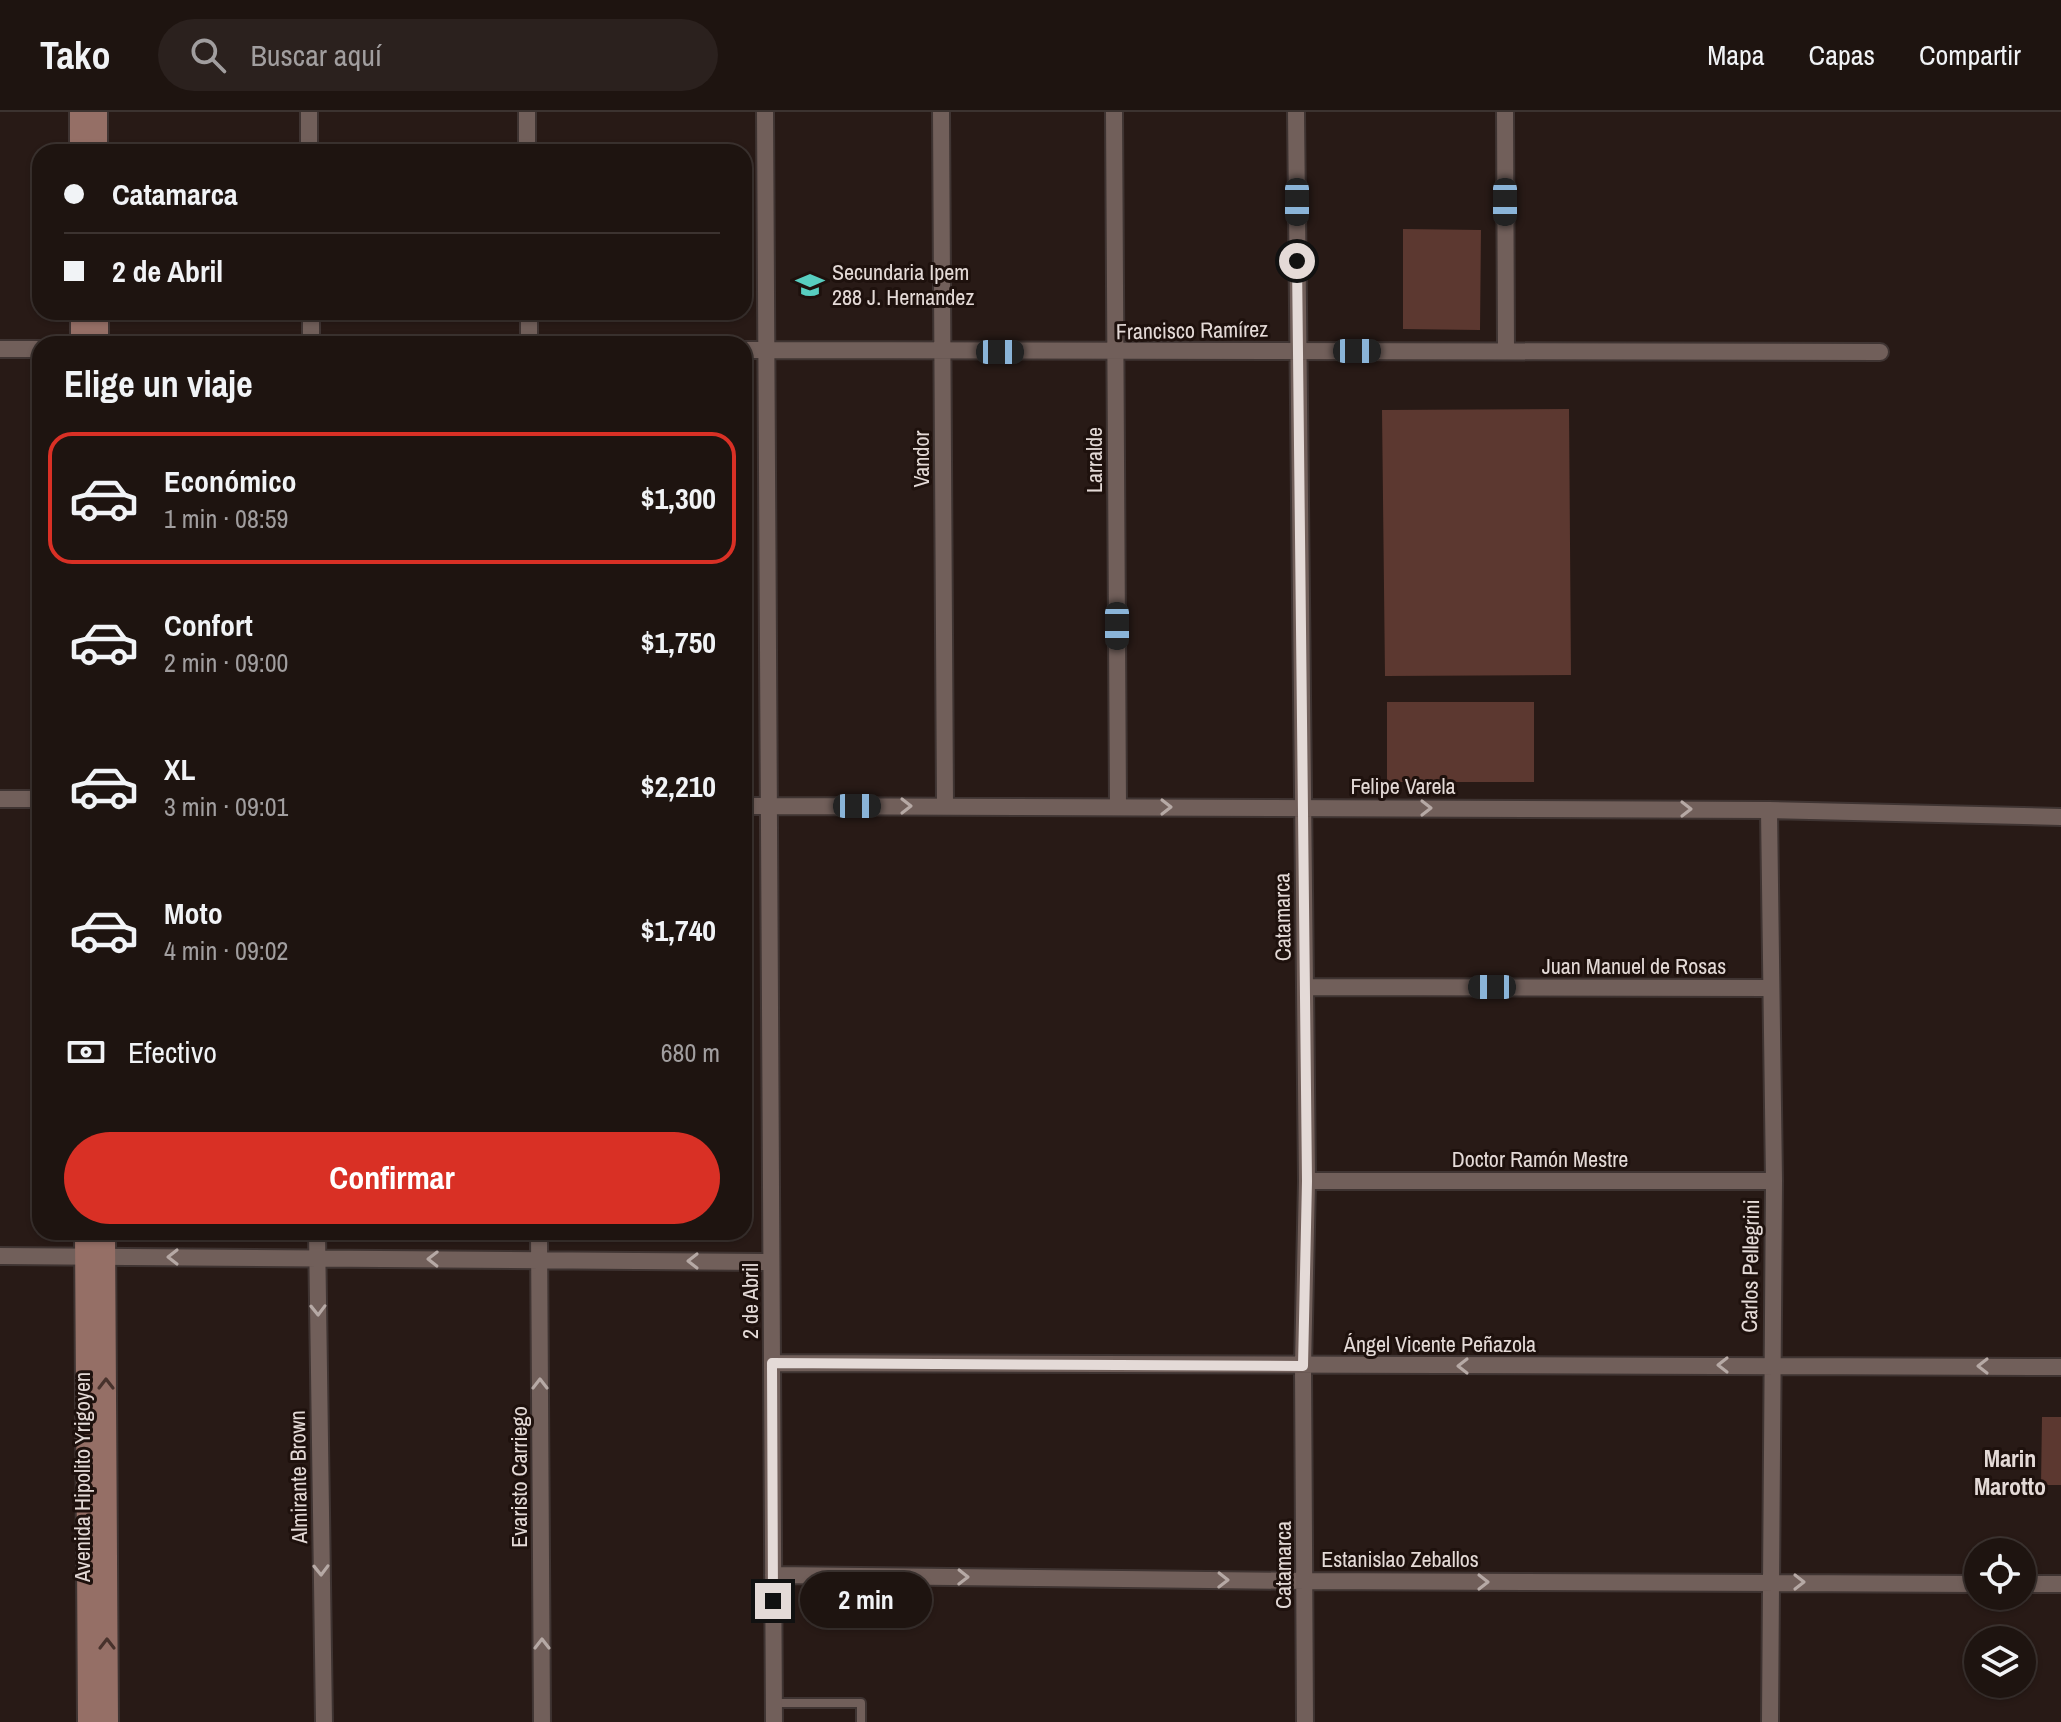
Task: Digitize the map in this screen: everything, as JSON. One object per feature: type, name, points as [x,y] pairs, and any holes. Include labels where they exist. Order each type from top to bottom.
[{"type":"main road","points":[[80,112],[80,144]]},
{"type":"main road","points":[[97,112],[97,144]]},
{"type":"main road","name":"Avenida Hipolito Yrigoyen","points":[[88,1240],[95,1257],[108,1722]]},
{"type":"main road","name":"Avenida Hipolito Yrigoyen","points":[[88,1722],[95,1257],[102,1240]]},
{"type":"street","points":[[309,112],[309,144]]},
{"type":"street","points":[[527,112],[527,144]]},
{"type":"street","name":"2 de Abril","points":[[765,112],[774,1722]]},
{"type":"street","name":"Vandor","points":[[941,112],[945,806]]},
{"type":"street","name":"Larralde","points":[[1114,112],[1118,807]]},
{"type":"street","name":"Catamarca","points":[[1296,112],[1307,1181],[1303,1366],[1305,1722]]},
{"type":"street","points":[[1505,112],[1506,351]]},
{"type":"street","points":[[0,349],[32,349]]},
{"type":"street","name":"Francisco Ramírez","points":[[752,350],[1880,352]]},
{"type":"street","points":[[0,799],[32,799]]},
{"type":"street","name":"Felipe Varela","points":[[752,806],[1769,810],[2061,817]]},
{"type":"street","name":"Carlos Pellegrini","points":[[1769,810],[1774,1181],[1770,1722]]},
{"type":"street","name":"Juan Manuel de Rosas","points":[[1305,987],[1771,988]]},
{"type":"street","name":"Doctor Ramón Mestre","points":[[1307,1181],[1774,1181]]},
{"type":"street","name":"Almirante Brown","points":[[317,1240],[324,1722]]},
{"type":"street","name":"Evaristo Carriego","points":[[539,1240],[542,1722]]},
{"type":"street","points":[[0,1256],[771,1262]]},
{"type":"street","name":"Ángel Vicente Peñazola","points":[[772,1363],[2061,1367]]},
{"type":"street","name":"Estanislao Zeballos","points":[[773,1575],[1964,1584]]},
{"type":"street","points":[[2036,1584],[2061,1584]]},
{"type":"lane","points":[[774,1703],[861,1703],[861,1722]]},
{"type":"shaded area","points":[[1403,229],[1481,230],[1480,330],[1403,329]]},
{"type":"shaded area","points":[[1569,409],[1571,675],[1385,676],[1382,410]]},
{"type":"shaded area","points":[[1387,702],[1534,702],[1534,782],[1387,782]]},
{"type":"shaded area","points":[[2042,1417],[2061,1417],[2061,1485],[2041,1485]]},
{"type":"place","name":"Secundaria Ipem 288 J. Hernandez","points":[[810,285]]},
{"type":"district","name":"Marin Marotto","points":[[2010,1472]]},
{"type":"route","points":[[773,1601],[772,1363],[1303,1366],[1307,1181],[1297,261]]}]
